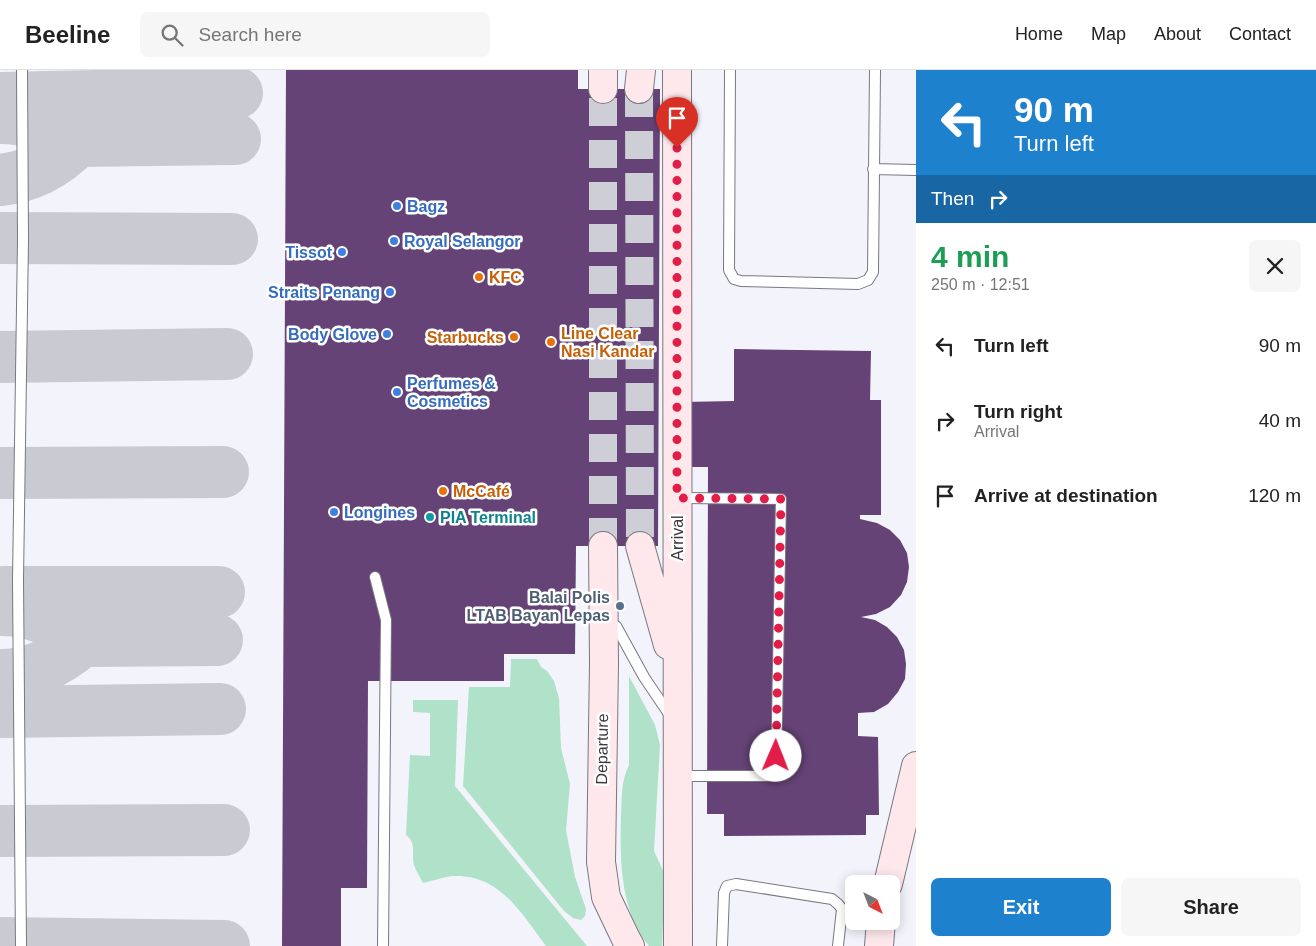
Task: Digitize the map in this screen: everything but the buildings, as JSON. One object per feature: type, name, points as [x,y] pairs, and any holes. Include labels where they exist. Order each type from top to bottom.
[{"type":"street","name":"Arrival","points":[[677,70],[678,946]]},
{"type":"street","name":"Departure","points":[[602,546],[604,664],[601,862],[606,897],[628,943]]},
{"type":"street","name":"Arrival","points":[[640,546],[677,675]]},
{"type":"street","points":[[890,875],[916,766]]},
{"type":"street","points":[[879,946],[880,930]]},
{"type":"lane","points":[[20,946],[18,580],[23,239],[22,70]]},
{"type":"lane","points":[[730,70],[729,270],[734,279],[741,281],[858,284],[868,280],[873,272],[874,70]]},
{"type":"lane","points":[[873,169],[916,170]]},
{"type":"lane","points":[[677,498],[781,499],[776,776],[677,776]]},
{"type":"lane","points":[[374,576],[386,620],[383,946]]},
{"type":"lane","points":[[616,626],[644,677],[677,726]]},
{"type":"lane","points":[[722,946],[724,893],[727,886],[736,884],[832,899],[842,909],[838,946]]},
{"type":"green space","points":[[511,659],[537,659],[541,667],[547,671],[554,681],[559,698],[561,748],[570,784],[566,830],[575,877],[586,909],[585,916],[581,920],[573,918],[564,911],[463,786],[469,687],[510,687]]},
{"type":"green space","points":[[629,676],[655,725],[660,745],[654,851],[665,875],[662,946],[649,946],[639,932],[632,916],[623,883],[621,814],[623,783],[629,765]]},
{"type":"green space","points":[[413,700],[458,700],[455,786],[587,946],[546,946],[508,898],[484,881],[469,877],[453,876],[423,883],[414,865],[411,841],[406,835],[410,755],[430,756],[430,713],[413,712]]},
{"type":"taxiway","points":[[1,98],[237,93]]},
{"type":"taxiway","points":[[0,118],[31,121],[59,131],[77,141],[235,139]]},
{"type":"taxiway","points":[[0,180],[22,176],[42,168],[77,141]]},
{"type":"taxiway","points":[[0,238],[232,239]]},
{"type":"taxiway","points":[[0,357],[227,354]]},
{"type":"taxiway","points":[[0,473],[223,472]]},
{"type":"taxiway","points":[[3,592],[219,592]]},
{"type":"taxiway","points":[[0,610],[23,612],[44,618],[64,628],[82,641],[217,640]]},
{"type":"taxiway","points":[[0,675],[23,673],[44,666],[64,655],[82,641]]},
{"type":"taxiway","points":[[0,712],[220,709]]},
{"type":"taxiway","points":[[0,831],[224,830]]},
{"type":"taxiway","points":[[0,943],[224,946]]},
{"type":"tunnel","points":[[603,89],[603,546]]},
{"type":"tunnel","points":[[639,89],[640,546]]},
{"type":"place","name":"Bagz","points":[[397,206]]},
{"type":"place","name":"Royal Selangor","points":[[394,241]]},
{"type":"place","name":"Tissot","points":[[342,252]]},
{"type":"place","name":"KFC","points":[[479,277]]},
{"type":"place","name":"Straits Penang","points":[[390,292]]},
{"type":"place","name":"Body Glove","points":[[387,334]]},
{"type":"place","name":"Starbucks","points":[[514,337]]},
{"type":"place","name":"Line Clear Nasi Kandar","points":[[551,342]]},
{"type":"place","name":"Perfumes & Cosmetics","points":[[397,392]]},
{"type":"place","name":"McCafé","points":[[443,491]]},
{"type":"place","name":"Longines","points":[[334,512]]},
{"type":"place","name":"PIA Terminal","points":[[430,517]]},
{"type":"place","name":"Balai Polis LTAB Bayan Lepas","points":[[620,606]]},
{"type":"route","points":[[677,148],[677,498],[781,499],[776,756]]}]
